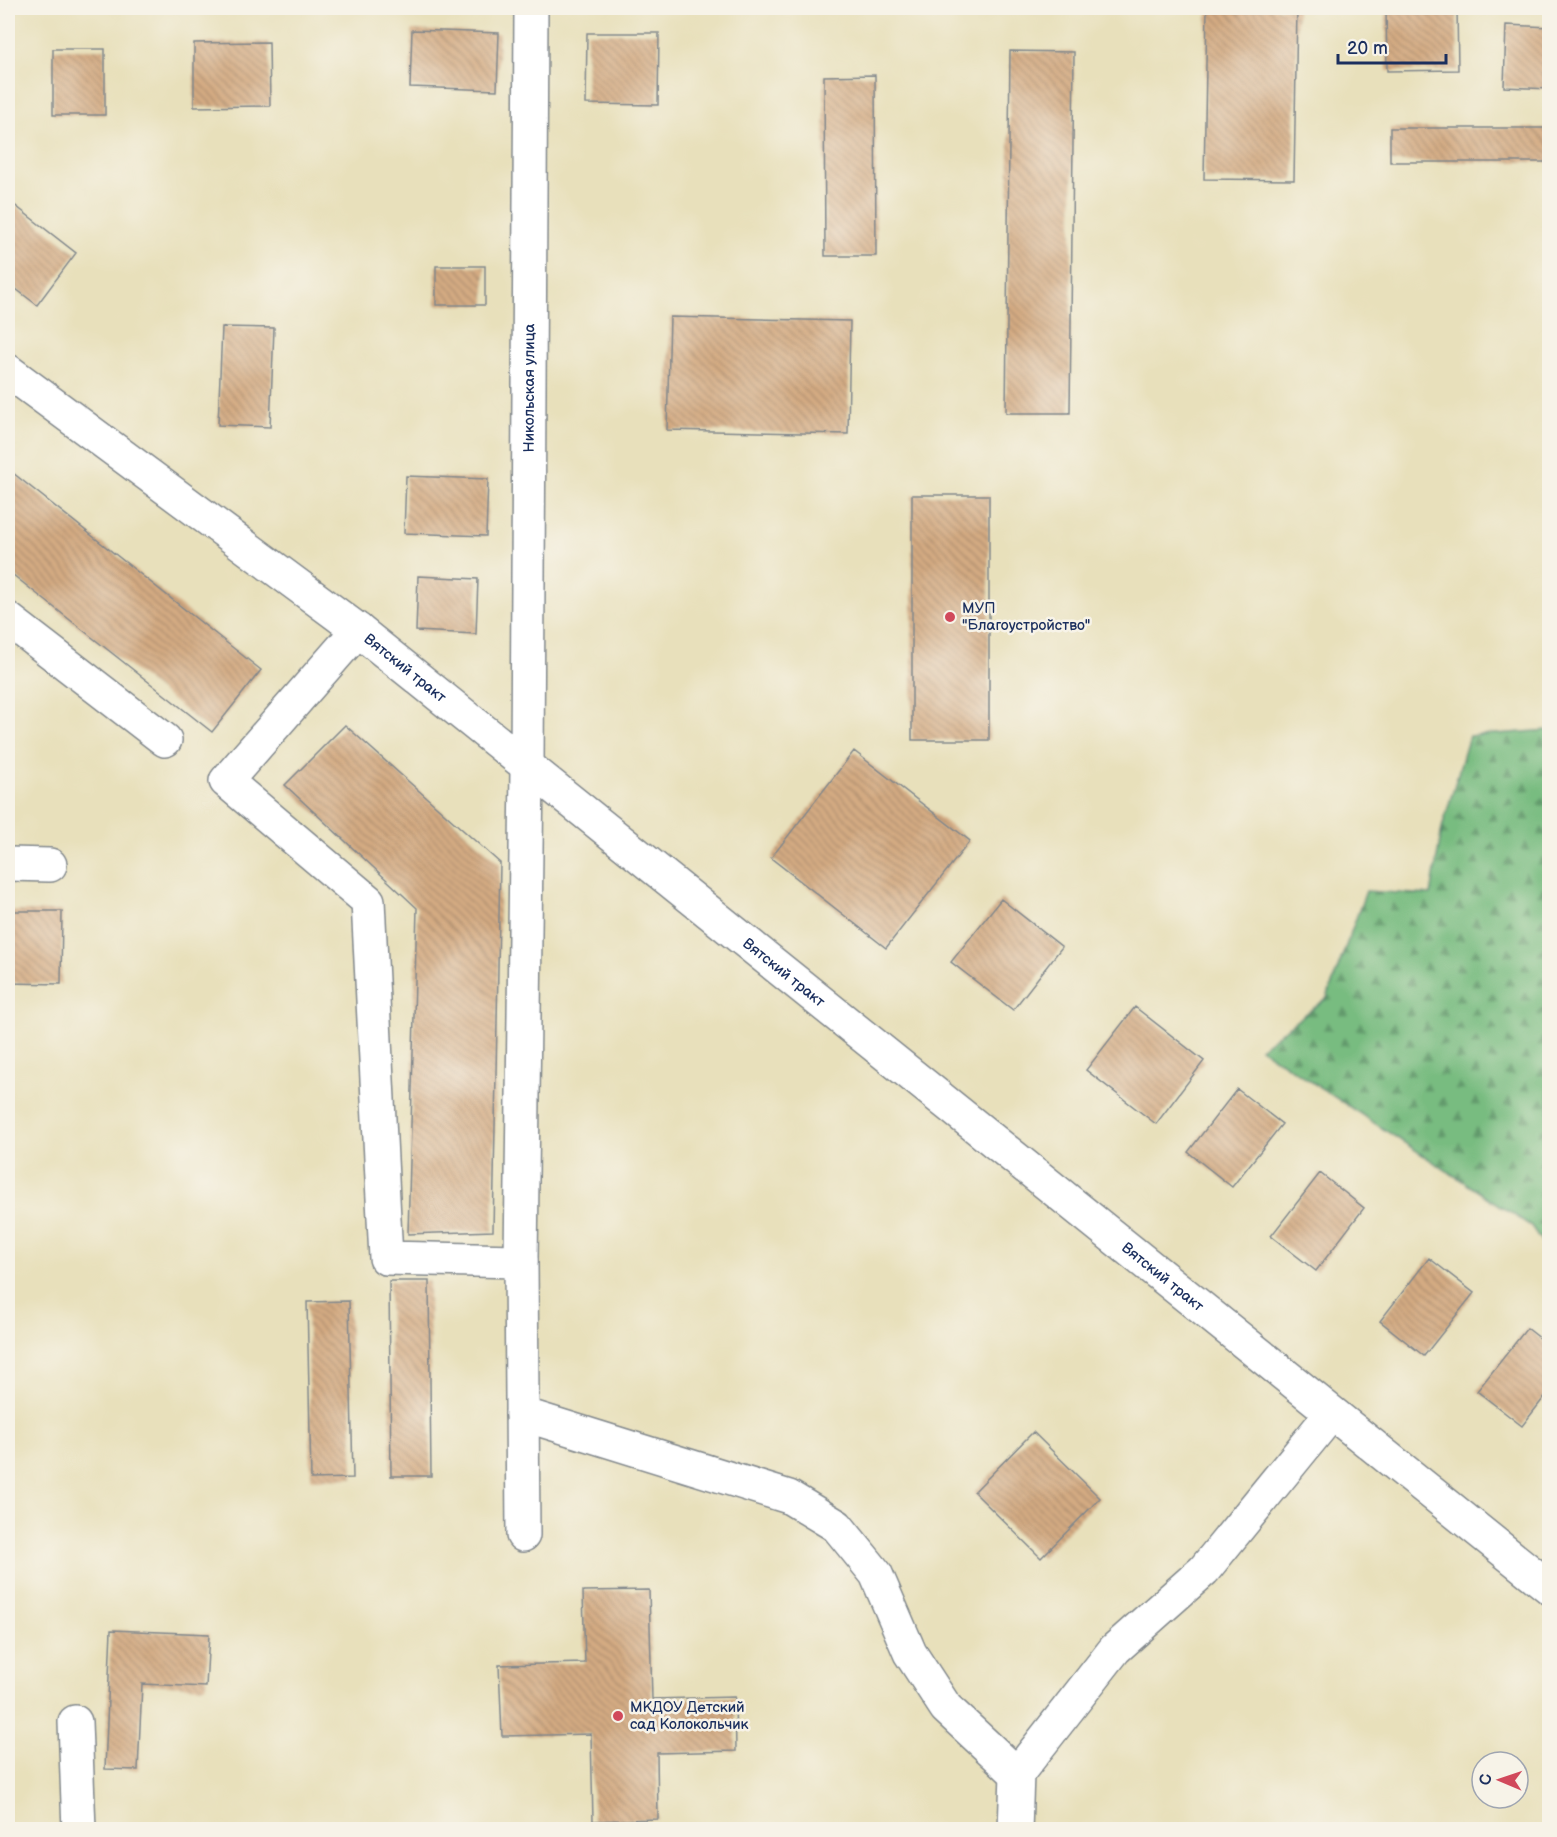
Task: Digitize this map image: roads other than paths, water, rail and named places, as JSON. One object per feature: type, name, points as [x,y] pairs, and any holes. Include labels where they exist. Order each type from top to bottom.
[{"type":"main road","name":"Никольская улица","points":[[523,1535],[521,1261],[527,769],[531,8]]},
{"type":"main road","name":"Вятский тракт","points":[[8,371],[358,630],[527,769],[1550,1588]]},
{"type":"main road","points":[[8,619],[165,740]]},
{"type":"main road","points":[[358,630],[226,780],[368,901],[386,1258],[521,1261]]},
{"type":"main road","points":[[8,864],[50,865]]},
{"type":"main road","points":[[522,1414],[789,1497],[837,1526],[876,1574],[910,1653],[946,1708],[1017,1774]]},
{"type":"main road","points":[[1015,1830],[1017,1774],[1115,1649],[1204,1570],[1331,1414]]},
{"type":"main road","points":[[75,1722],[79,1830]]},
{"type":"place","name":"МУП \"Благоустройство\"","points":[[950,617]]},
{"type":"place","name":"МКДОУ Детский сад Колокольчик","points":[[618,1716]]}]
